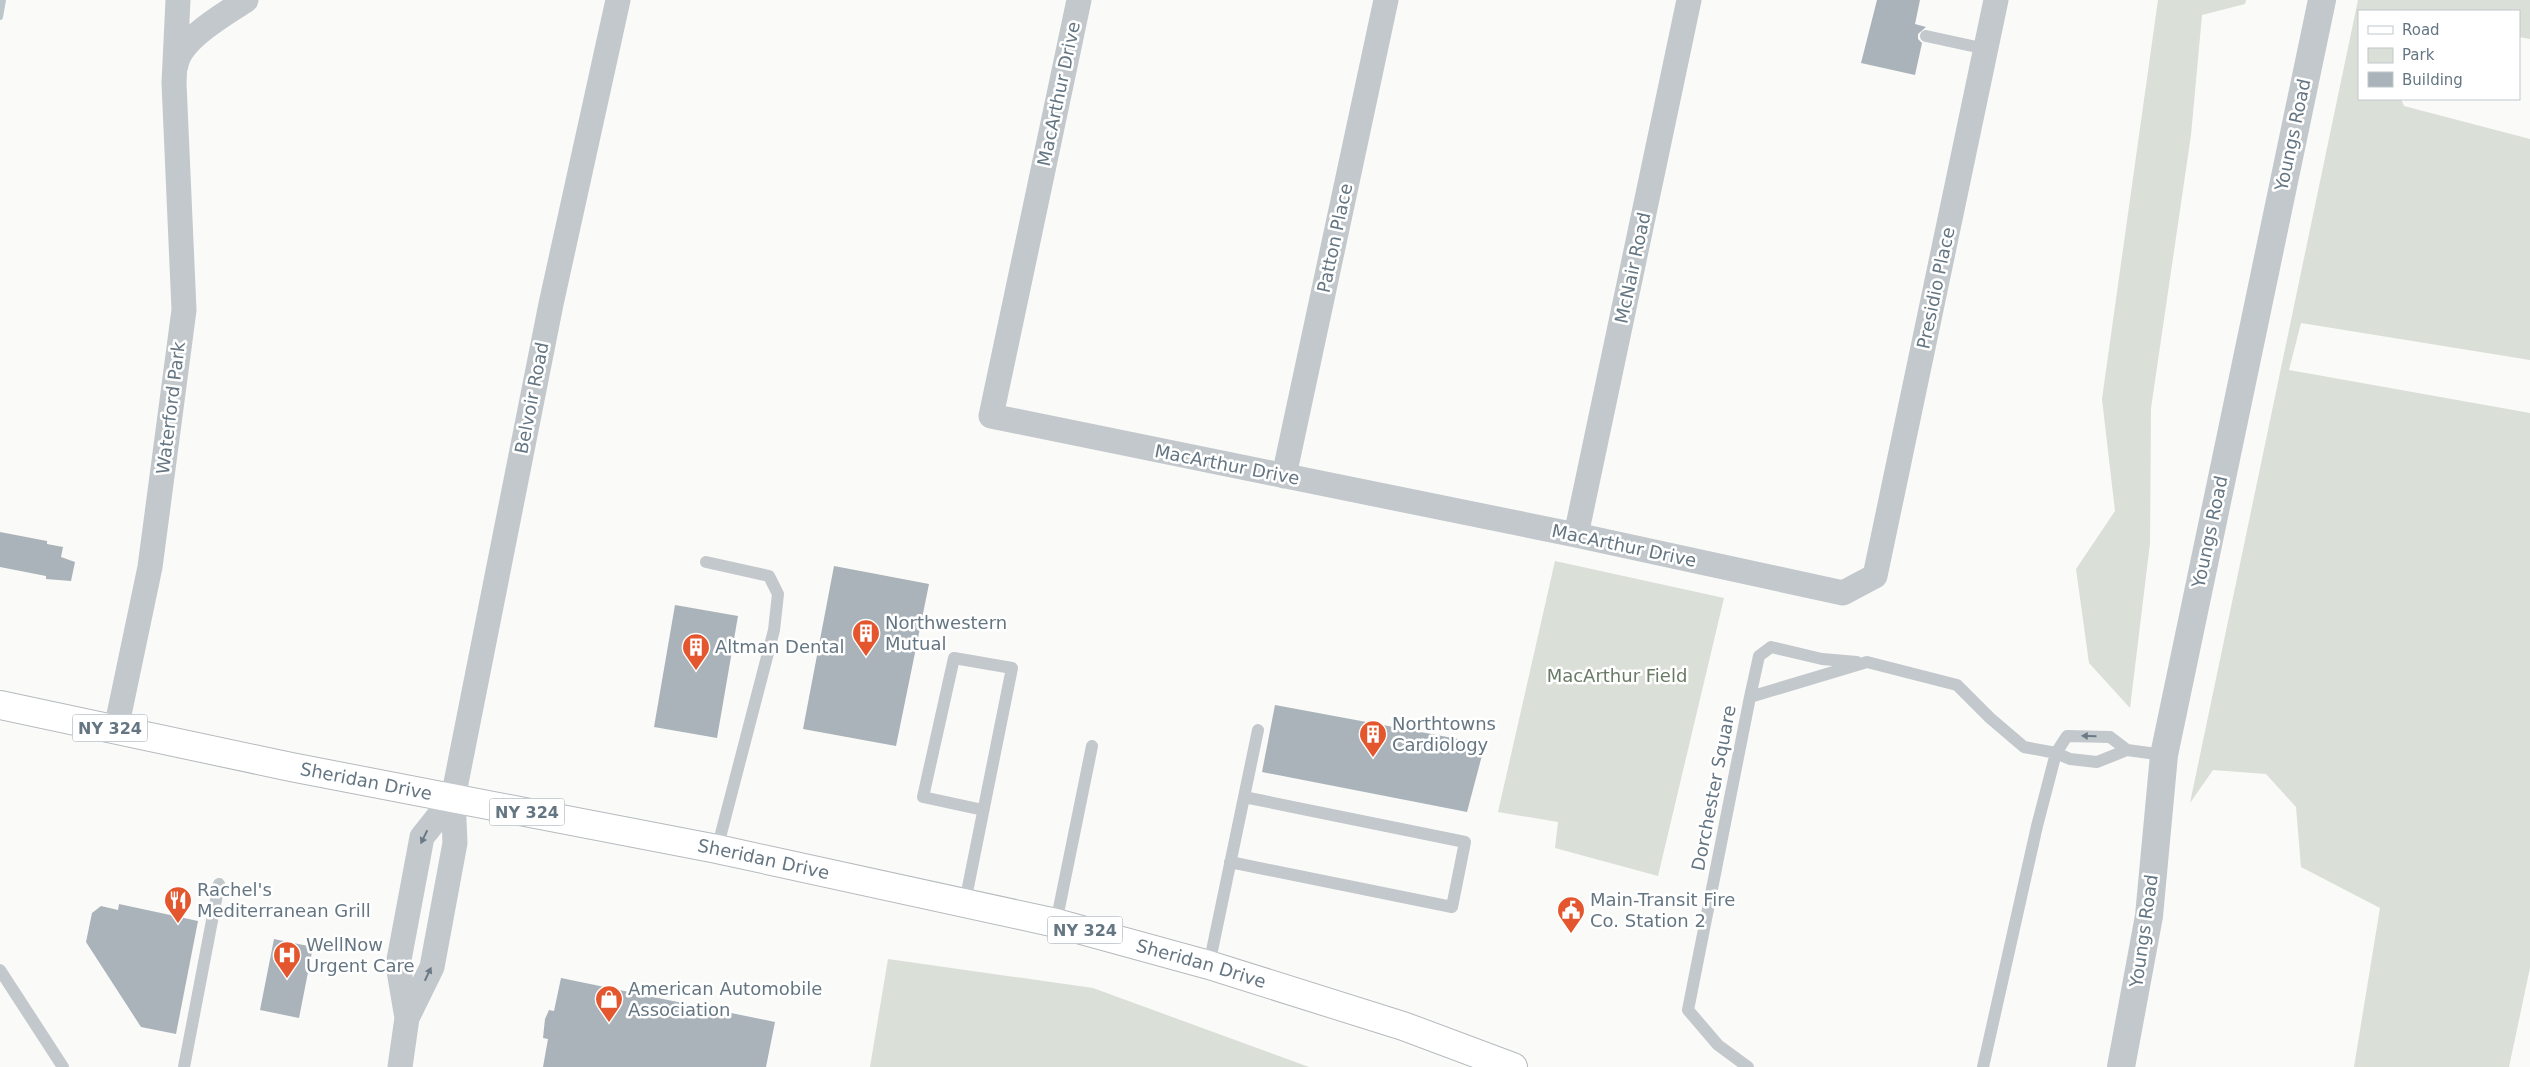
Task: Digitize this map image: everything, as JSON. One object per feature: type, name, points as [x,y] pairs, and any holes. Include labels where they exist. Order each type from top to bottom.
[{"type":"main road","name":"Sheridan Drive","points":[[0,705],[292,767],[717,849],[1056,922],[1209,965],[1403,1026],[1513,1067]]},
{"type":"street","name":"Waterford Park","points":[[116,729],[150,567],[184,310],[174,82],[178,0]]},
{"type":"street","name":"Waterford Park","points":[[174,82],[177,55],[208,25],[246,0]]},
{"type":"street","name":"Belvoir Road","points":[[453,798],[551,304],[618,0]]},
{"type":"street","name":"MacArthur Drive","points":[[1079,0],[991,416],[1576,535],[1843,593],[1875,576]]},
{"type":"street","name":"Patton Place","points":[[1284,476],[1386,0]]},
{"type":"street","name":"McNair Road","points":[[1576,535],[1689,0]]},
{"type":"street","name":"Presidio Place","points":[[1875,576],[1996,0]]},
{"type":"street","name":"Youngs Road","points":[[2121,1067],[2149,916],[2164,755],[2322,0]]},
{"type":"street","points":[[400,1067],[407,1018],[398,964],[422,836],[453,798]]},
{"type":"street","points":[[407,1018],[432,967],[455,842],[453,798]]},
{"type":"lane","points":[[1926,36],[1986,49]]},
{"type":"lane","points":[[706,562],[769,576],[778,594],[774,630],[717,849]]},
{"type":"lane","name":"Dorchester Square","points":[[1748,1067],[1718,1045],[1688,1010],[1759,656],[1771,647],[1822,659],[1867,662],[1957,685],[1990,718],[2024,747],[2056,753],[2070,759],[2097,762],[2127,750],[2164,755]]},
{"type":"lane","points":[[965,902],[1012,668],[954,658],[923,797],[983,810]]},
{"type":"lane","name":"Dorchester Square","points":[[1750,697],[1867,662]]},
{"type":"lane","points":[[1209,965],[1258,730]]},
{"type":"lane","name":"Dorchester Square","points":[[1983,1067],[2056,753],[2067,736],[2110,736],[2127,750]]},
{"type":"lane","points":[[1056,922],[1092,746]]},
{"type":"lane","points":[[1230,862],[1452,907],[1465,842],[1244,797]]},
{"type":"lane","points":[[184,1067],[219,884]]},
{"type":"lane","points":[[0,970],[63,1067]]},
{"type":"green space","points":[[2158,0],[2246,0],[2245,4],[2202,15],[2191,135],[2151,408],[2150,543],[2130,708],[2089,663],[2076,569],[2115,511],[2102,399]]},
{"type":"green space","points":[[2358,0],[2530,0],[2530,39],[2520,37],[2520,10],[2358,10],[2358,100],[2401,100],[2404,106],[2530,139],[2530,360],[2301,323],[2289,370],[2530,413],[2530,968],[2509,1067],[2354,1067],[2380,908],[2301,867],[2296,807],[2266,774],[2213,770],[2190,803]]},
{"type":"green space","name":"MacArthur Field","points":[[1555,561],[1724,598],[1658,876],[1555,848],[1558,822],[1498,812]]},
{"type":"green space","points":[[888,959],[1093,988],[1309,1067],[870,1067]]},
{"type":"building","points":[[1877,0],[1920,0],[1915,24],[1926,27],[1918,34],[1918,39],[1922,43],[1915,75],[1861,63]]},
{"type":"building","points":[[0,532],[47,541],[47,544],[63,547],[61,557],[75,562],[71,581],[46,579],[46,576],[0,567]]},
{"type":"building","name":"Northwestern Mutual","points":[[834,566],[929,584],[896,746],[803,729]]},
{"type":"building","name":"Altman Dental","points":[[675,605],[738,616],[717,738],[654,727]]},
{"type":"building","name":"Northtowns Cardiology","points":[[1275,705],[1485,744],[1467,812],[1262,772]]},
{"type":"building","points":[[119,904],[198,921],[176,1034],[141,1027],[86,942],[92,913],[101,906],[118,910]]},
{"type":"building","name":"WellNow Urgent Care","points":[[274,939],[313,947],[299,1018],[260,1010]]},
{"type":"building","name":"American Automobile Association","points":[[561,978],[775,1022],[766,1067],[543,1067],[548,1039],[543,1038],[545,1019],[549,1010],[554,1011]]},
{"type":"waterway","points":[[0,17],[3,0]]},
{"type":"place","name":"Northwestern Mutual","points":[[866,657]]},
{"type":"place","name":"Altman Dental","points":[[696,671]]},
{"type":"place","name":"Northtowns Cardiology","points":[[1373,758]]},
{"type":"place","name":"Rachel's Mediterranean Grill","points":[[178,924]]},
{"type":"place","name":"Main-Transit Fire Co. Station 2","points":[[1571,934]]},
{"type":"place","name":"WellNow Urgent Care","points":[[287,979]]},
{"type":"place","name":"American Automobile Association","points":[[609,1023]]}]
